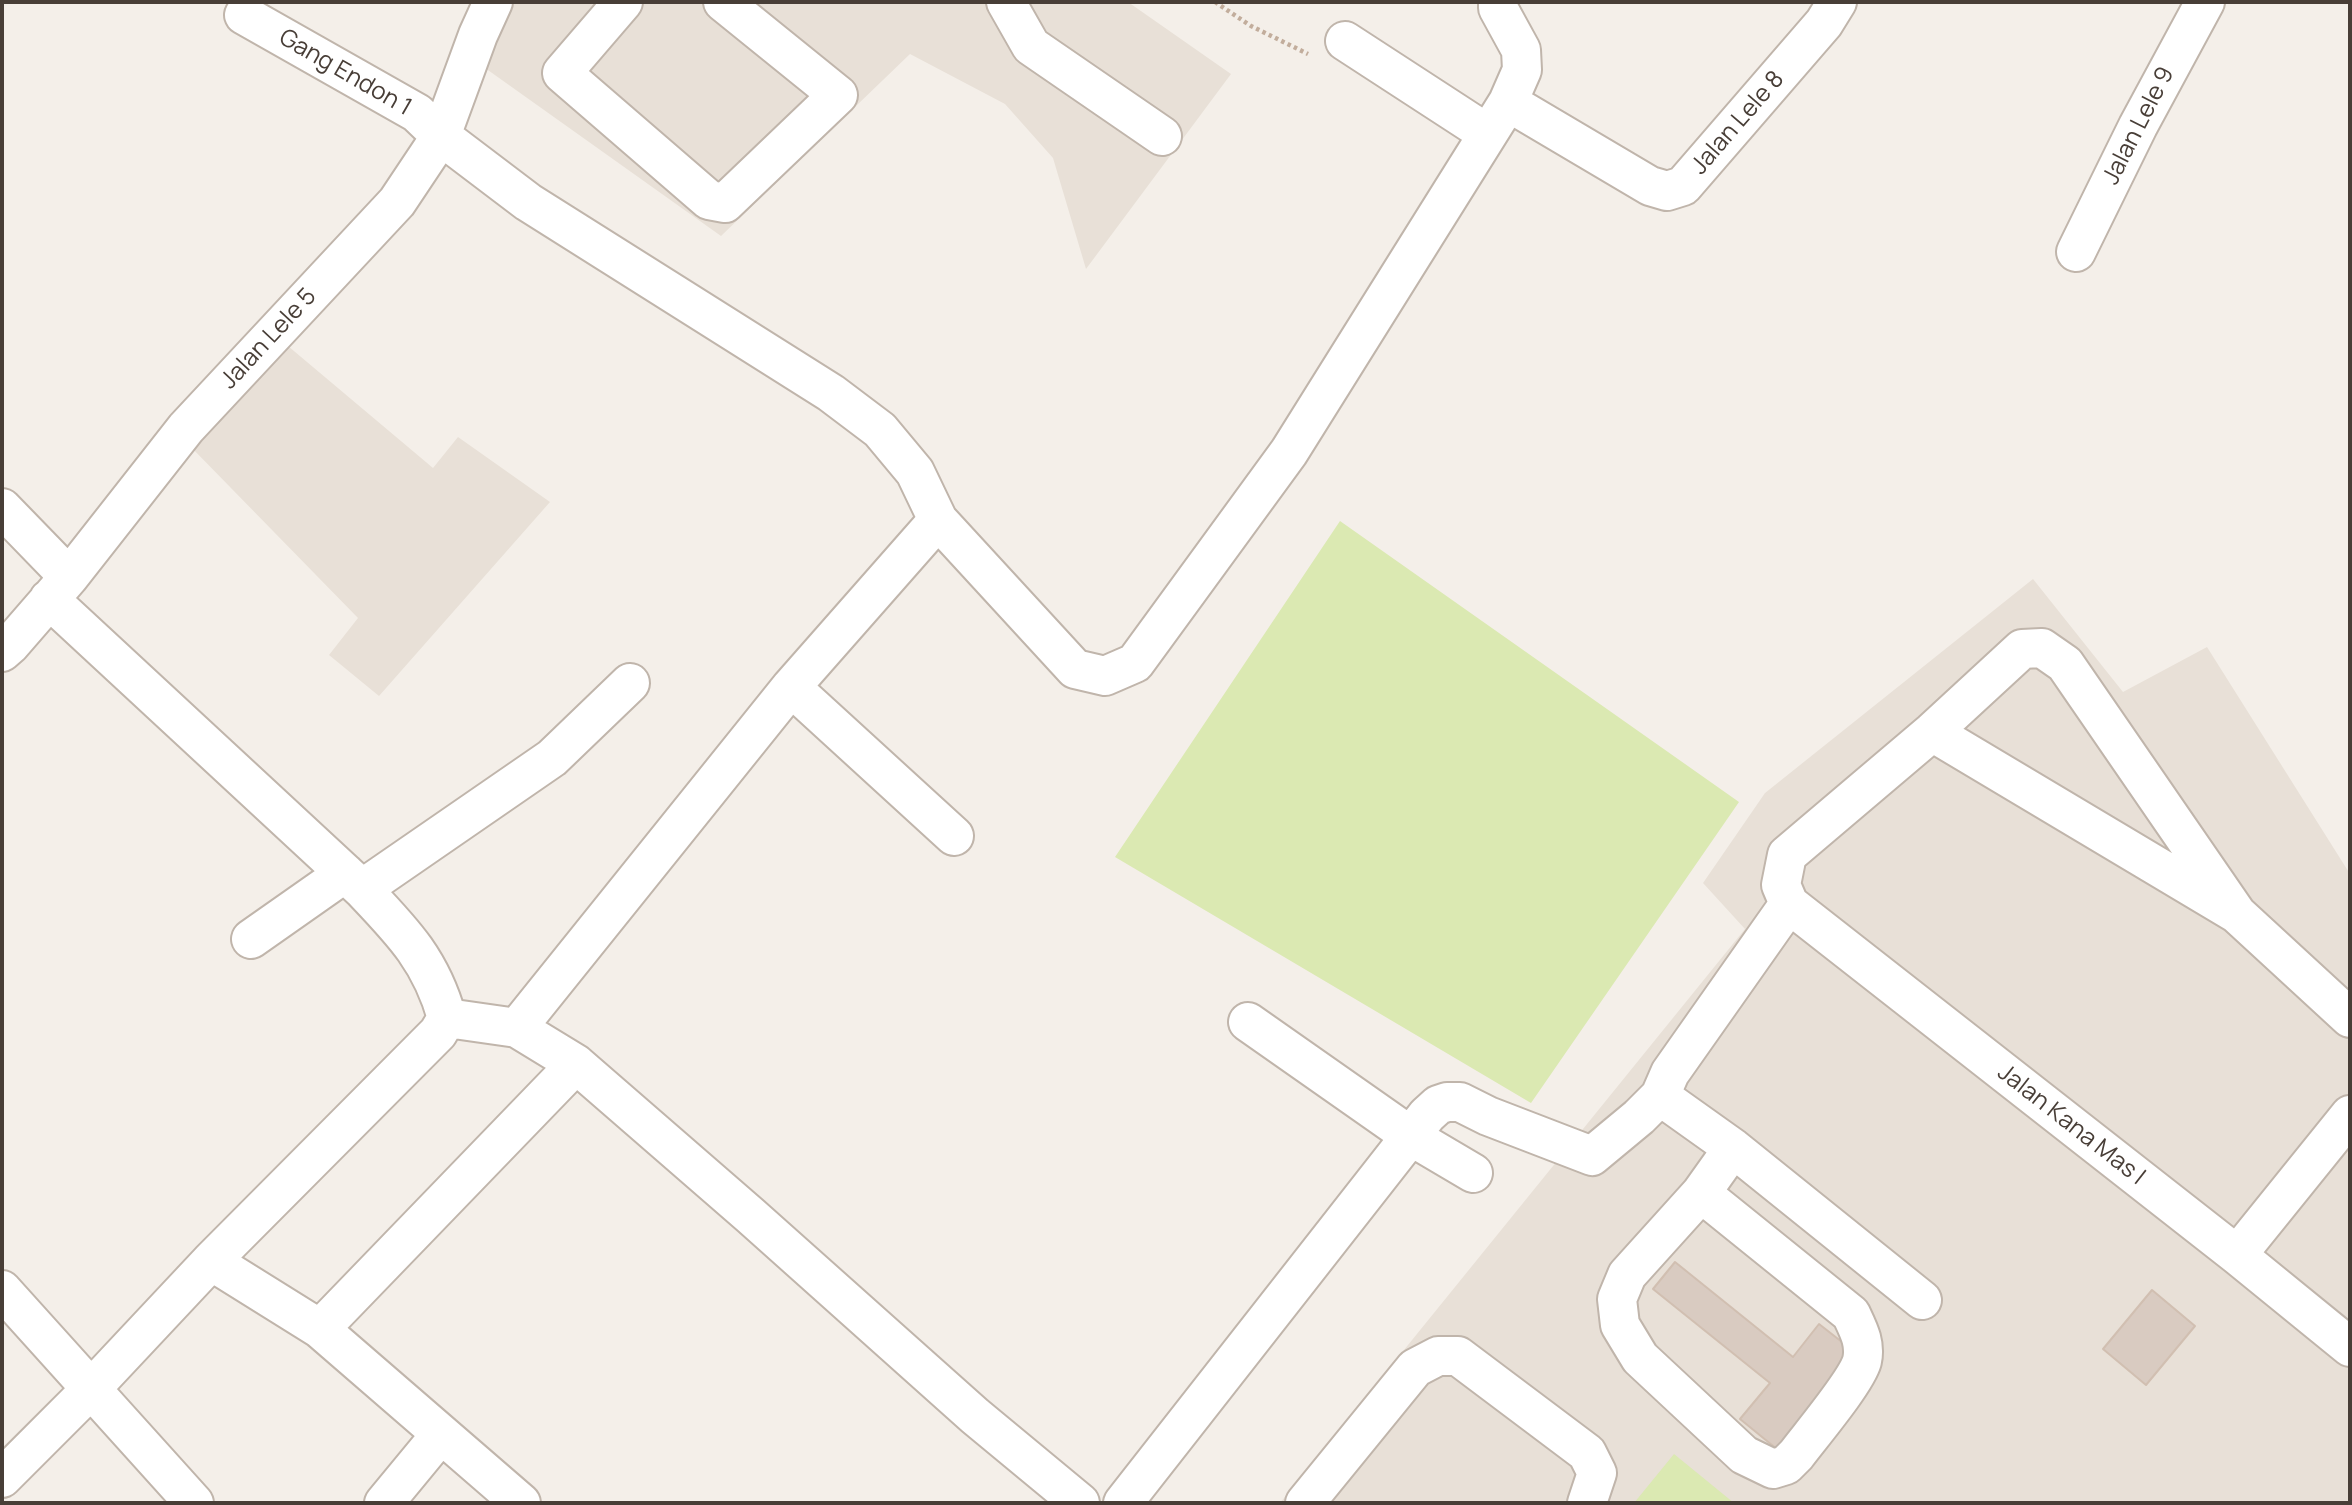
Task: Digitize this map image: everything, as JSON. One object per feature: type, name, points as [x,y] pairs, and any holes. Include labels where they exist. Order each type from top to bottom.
[{"type":"street","name":"Jalan Lele 5","points":[[2,652],[59,588],[186,428],[397,202],[441,136],[493,2]]},
{"type":"street","points":[[622,2],[562,73],[709,200],[725,203],[838,95],[723,2]]},
{"type":"street","points":[[1006,2],[1031,46],[1162,136]]},
{"type":"street","name":"Gang Endon 1","points":[[244,15],[417,113],[441,136],[528,202],[841,400],[880,430],[915,472],[938,520],[1076,669],[1105,676],[1135,663],[1289,452],[1508,102],[1522,70],[1521,50],[1497,8],[1498,2]]},
{"type":"street","name":"Jalan Lele 8","points":[[1508,102],[1650,186],[1667,191],[1684,186],[1824,23],[1837,2]]},
{"type":"street","name":"Jalan Lele 9","points":[[2076,252],[2138,126],[2205,2]]},
{"type":"street","points":[[1345,41],[1488,134]]},
{"type":"street","points":[[2,508],[59,588],[407,937],[428,969],[447,1018],[438,1033],[211,1261],[90,1390],[2,1478]]},
{"type":"street","points":[[517,1028],[791,687],[938,520]]},
{"type":"street","points":[[1123,1503],[1427,1115],[1438,1105],[1460,1102],[1592,1156],[1639,1117],[1660,1096],[1670,1073],[1789,904],[1781,885],[1787,855],[1932,732],[2022,649],[2042,648],[2065,664],[2237,914]]},
{"type":"street","points":[[251,939],[354,881],[552,758],[629,683]]},
{"type":"street","points":[[791,687],[954,836]]},
{"type":"street","points":[[1932,732],[2237,914],[2350,1018]]},
{"type":"street","name":"Jalan Kana Mas I","points":[[1789,904],[2237,1255],[2350,1347]]},
{"type":"street","points":[[447,1018],[517,1028],[576,1064],[975,1416],[1080,1503]]},
{"type":"street","points":[[1248,1022],[1412,1137],[1473,1173]]},
{"type":"street","points":[[320,1329],[576,1064]]},
{"type":"street","points":[[1660,1096],[1733,1148],[1922,1300]]},
{"type":"street","points":[[2237,1255],[2350,1115]]},
{"type":"street","points":[[1701,1193],[1851,1314],[1863,1342],[1862,1362],[1847,1386],[1796,1455],[1786,1465],[1773,1469],[1744,1455],[1640,1358],[1620,1325],[1617,1299],[1627,1275],[1701,1193],[1733,1148]]},
{"type":"street","points":[[1835,1301],[1866,1256]]},
{"type":"street","points":[[211,1261],[320,1329],[521,1503]]},
{"type":"street","points":[[2,1290],[194,1503]]},
{"type":"street","points":[[1305,1503],[1415,1368],[1438,1356],[1458,1356],[1587,1454],[1597,1473],[1587,1503]]},
{"type":"street","points":[[384,1503],[441,1434]]},
{"type":"path","points":[[1215,2],[1251,26],[1306,55],[1345,41]]},
{"type":"shaded area","points":[[498,2],[1128,2],[1231,74],[1086,269],[1053,158],[1005,104],[910,54],[721,236],[471,58]]},
{"type":"shaded area","points":[[288,346],[433,468],[458,437],[550,502],[379,696],[329,655],[358,618],[188,444]]},
{"type":"shaded area","points":[[2033,579],[2123,692],[2207,647],[2350,874],[2350,1503],[1280,1503],[1745,929],[1703,883],[1765,793]]},
{"type":"green space","points":[[1340,521],[1739,802],[1531,1103],[1115,857]]},
{"type":"green space","points":[[1674,1454],[1734,1503],[1634,1503]]},
{"type":"building","points":[[1675,1262],[1793,1357],[1819,1324],[1856,1353],[1778,1450],[1740,1419],[1770,1383],[1653,1289]]},
{"type":"building","points":[[2152,1290],[2195,1326],[2146,1385],[2103,1349]]}]
